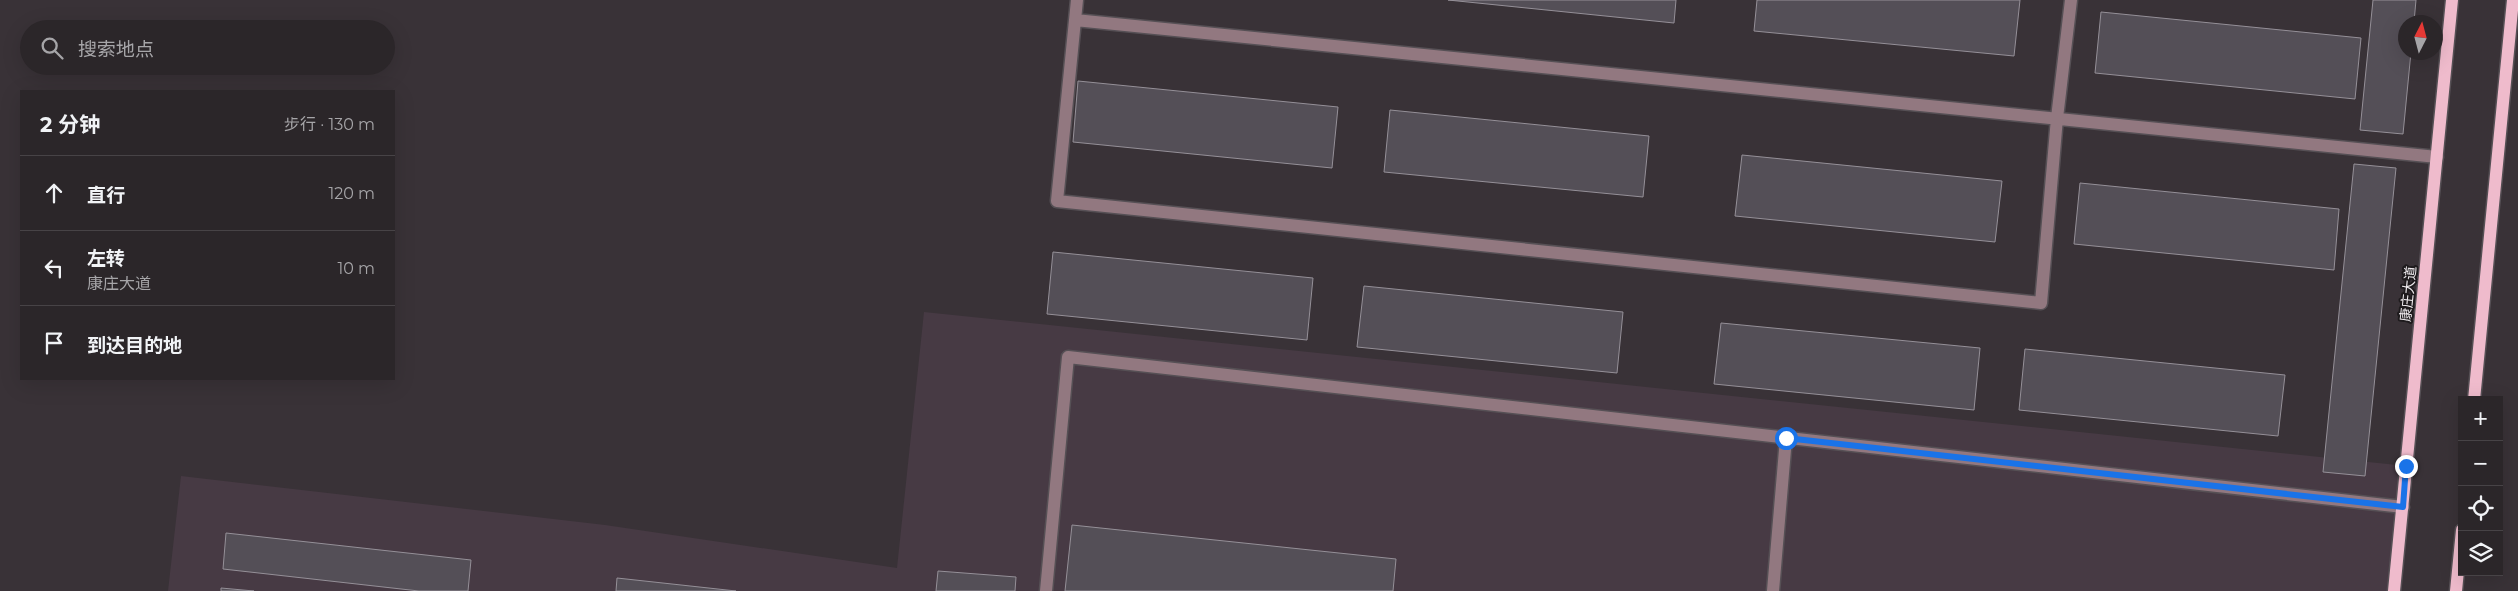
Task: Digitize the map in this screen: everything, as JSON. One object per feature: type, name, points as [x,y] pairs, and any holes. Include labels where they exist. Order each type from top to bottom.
[{"type":"main road","name":"康庄大道","points":[[2394,591],[2452,0]]},
{"type":"main road","points":[[2474,396],[2513,0]]},
{"type":"main road","points":[[2456,591],[2462,531]]},
{"type":"lane","points":[[1078,0],[1057,201],[2041,303],[2057,118],[2071,0]]},
{"type":"lane","points":[[1075,20],[2437,157]]},
{"type":"lane","points":[[1046,591],[1068,357],[2403,507]]},
{"type":"lane","points":[[1773,591],[1786,438]]},
{"type":"shaded area","points":[[924,312],[2407,466],[2394,591],[168,591],[181,476],[605,525],[897,568]]},
{"type":"building","points":[[1448,0],[1676,0],[1674,23]]},
{"type":"building","points":[[1757,0],[2020,0],[2014,56],[1754,31]]},
{"type":"building","points":[[2373,0],[2416,0],[2415,15],[2398,15],[2398,60],[2410,60],[2403,134],[2360,130]]},
{"type":"building","points":[[2101,12],[2361,38],[2355,99],[2095,73]]},
{"type":"building","points":[[1078,81],[1338,107],[1332,168],[1073,142]]},
{"type":"building","points":[[1390,110],[1649,136],[1643,197],[1384,172]]},
{"type":"building","points":[[1742,155],[2002,181],[1995,242],[1735,216]]},
{"type":"building","points":[[2354,164],[2396,168],[2365,476],[2323,472]]},
{"type":"building","points":[[2080,183],[2339,209],[2334,270],[2074,244]]},
{"type":"building","points":[[1053,252],[1313,278],[1307,340],[1047,314]]},
{"type":"building","points":[[1364,286],[1623,312],[1617,373],[1357,347]]},
{"type":"building","points":[[1721,323],[1980,348],[1974,410],[1714,384]]},
{"type":"building","points":[[2025,349],[2285,375],[2278,436],[2019,410]]},
{"type":"building","points":[[1072,525],[1396,559],[1393,591],[1065,591]]},
{"type":"building","points":[[226,533],[471,560],[468,591],[419,591],[223,569]]},
{"type":"building","points":[[938,571],[1016,577],[1015,591],[936,591]]},
{"type":"building","points":[[617,578],[736,591],[616,591]]},
{"type":"building","points":[[221,588],[254,591],[221,591]]},
{"type":"route","points":[[1786,438],[2403,507],[2406,466]]}]
